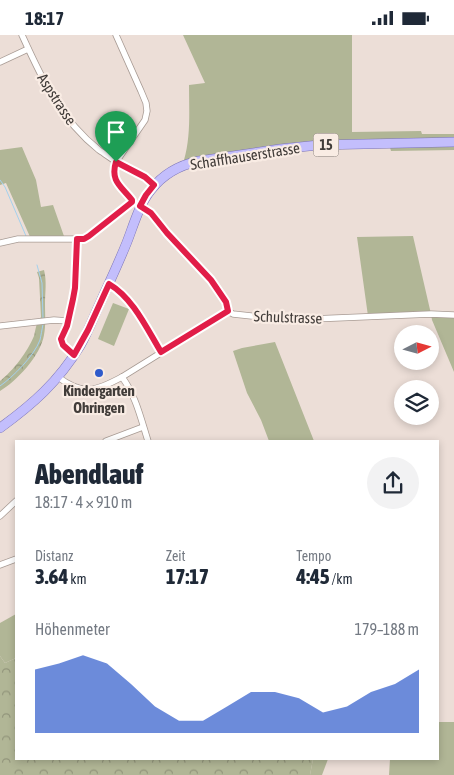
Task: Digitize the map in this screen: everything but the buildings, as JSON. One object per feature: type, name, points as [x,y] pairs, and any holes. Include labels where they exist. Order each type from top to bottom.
[{"type":"main road","name":"Schaffhauserstrasse","points":[[0,428],[36,400],[58,377],[74,355],[86,335],[109,284],[140,206],[154,185],[170,172],[190,163],[280,149],[336,144],[454,142]]},
{"type":"street","name":"Aspstrasse","points":[[22,35],[54,100],[84,137],[116,162],[145,177],[154,185]]},
{"type":"street","points":[[0,243],[18,239],[84,239],[132,202],[114,177],[114,169],[116,162],[145,120],[147,111],[146,103],[116,35]]},
{"type":"street","points":[[0,62],[28,49]]},
{"type":"street","points":[[58,377],[75,388],[93,390],[105,387],[228,311],[226,302],[211,280],[151,213],[140,206]]},
{"type":"street","points":[[74,355],[63,345],[61,339],[68,321],[75,288],[77,239]]},
{"type":"street","points":[[109,284],[127,299],[161,352]]},
{"type":"street","name":"Schulstrasse","points":[[228,311],[233,314],[289,320],[431,314],[454,315]]},
{"type":"street","points":[[0,326],[54,320],[68,321]]},
{"type":"street","points":[[122,377],[133,396],[148,440]]},
{"type":"street","points":[[109,440],[143,427]]},
{"type":"street","points":[[0,516],[15,502]]},
{"type":"street","points":[[0,565],[15,559]]},
{"type":"green space","points":[[183,35],[352,35],[352,132],[421,131],[422,134],[454,134],[454,150],[391,151],[389,144],[336,144],[199,161],[184,160],[189,132],[189,85],[205,83]]},
{"type":"green space","points":[[22,147],[36,180],[41,207],[53,205],[65,239],[31,239],[6,183],[0,185],[0,150]]},
{"type":"green space","points":[[413,236],[431,314],[368,316],[357,237]]},
{"type":"green space","points":[[44,270],[46,283],[45,324],[42,343],[27,367],[0,391],[0,381],[24,354],[34,336],[41,317],[37,272]]},
{"type":"green space","points":[[113,303],[129,309],[114,346],[98,339]]},
{"type":"green space","points":[[431,314],[454,315],[454,372],[439,337],[439,325],[434,325]]},
{"type":"green space","points":[[275,342],[314,440],[269,440],[247,393],[233,351]]},
{"type":"green space","points":[[15,615],[15,658],[5,663],[0,656],[0,623]]},
{"type":"green space","points":[[0,656],[5,663],[15,658],[15,760],[313,760],[310,775],[0,775]]},
{"type":"green space","points":[[439,722],[454,722],[454,775],[389,775],[390,760],[439,760]]},
{"type":"green space","points":[[313,760],[328,760],[322,775],[310,775]]},
{"type":"waterway","points":[[0,180],[5,187],[26,236]]},
{"type":"waterway","points":[[37,265],[42,283],[43,318]]},
{"type":"waterway","points":[[0,386],[17,372],[33,353],[40,340],[43,324]]},
{"type":"place","name":"Kindergarten Ohringen","points":[[99,373]]},
{"type":"route","points":[[116,162],[145,177],[154,185],[140,206],[151,213],[211,280],[226,302],[228,311],[161,352],[127,299],[109,284],[80,347],[74,355],[63,345],[61,339],[67,326],[75,288],[77,239],[84,239],[89,236],[132,202],[114,177],[116,162]]}]
